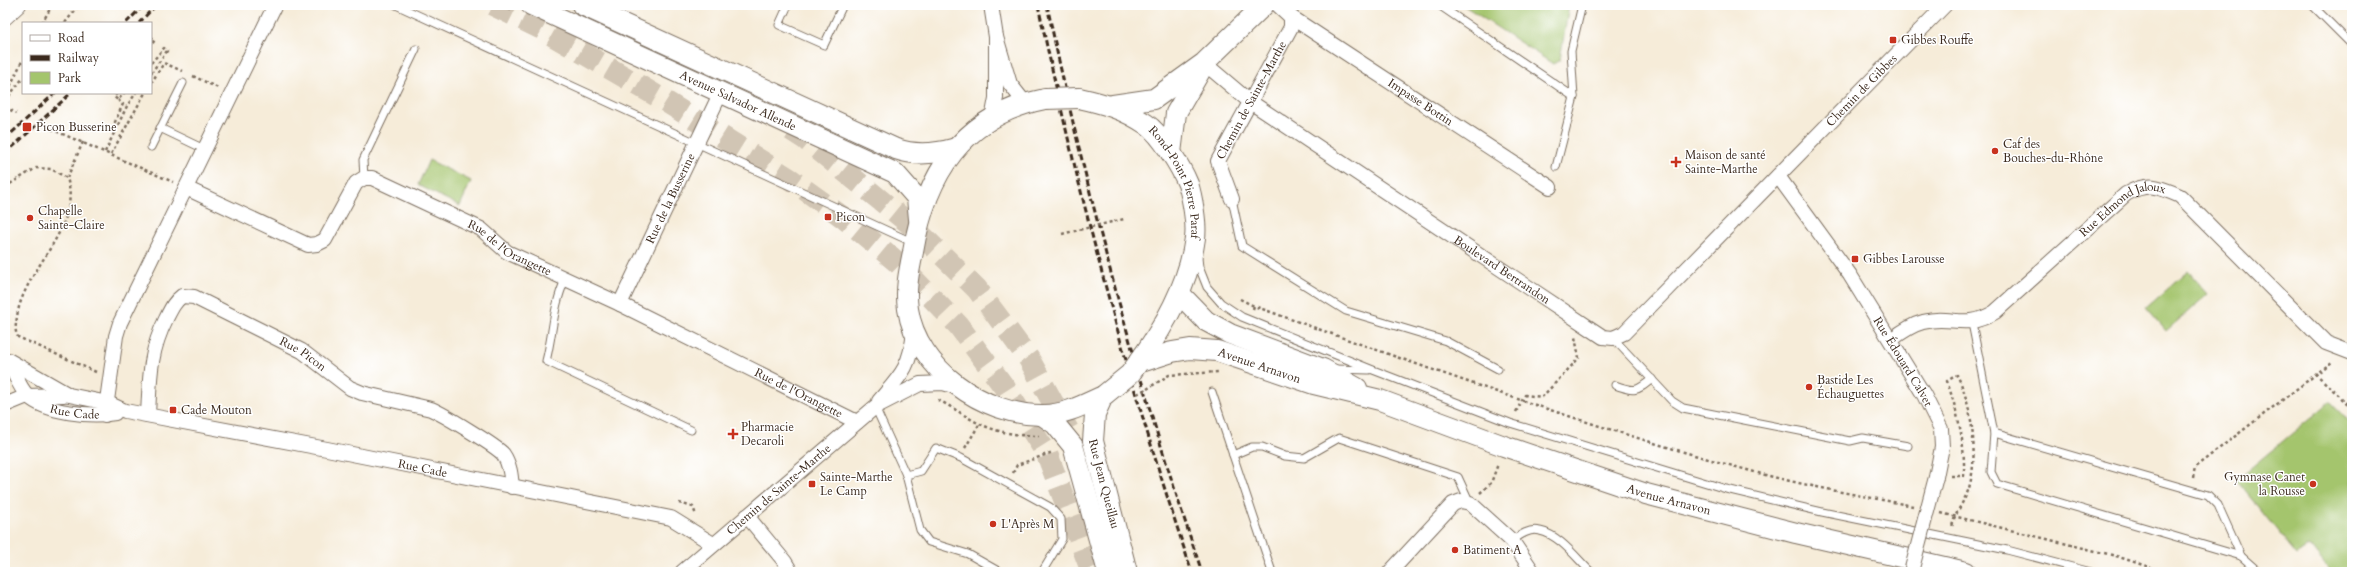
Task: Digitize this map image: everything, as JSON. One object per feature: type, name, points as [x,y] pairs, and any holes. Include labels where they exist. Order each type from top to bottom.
[{"type":"main road","name":"Avenue Salvador Allende","points":[[531,5],[895,173],[916,198],[919,219]]},
{"type":"main road","name":"Avenue Salvador Allende","points":[[582,5],[896,149],[909,153],[930,153],[956,148]]},
{"type":"main road","points":[[1113,105],[1154,99],[1204,63],[1264,5]]},
{"type":"main road","points":[[1171,153],[1176,113],[1204,63]]},
{"type":"main road","name":"Rond-Point Pierre Paraf","points":[[1079,98],[1113,105],[1148,125],[1171,153],[1188,184],[1195,222],[1195,238],[1180,294],[1156,338],[1130,374],[1103,396],[1071,411],[1042,415],[1013,411],[983,400],[957,387],[934,364],[914,332],[908,309],[907,285],[919,219],[942,165],[972,131],[992,119],[1025,103],[1045,99],[1079,98]]},
{"type":"main road","name":"Avenue Arnavon","points":[[1180,294],[1206,321],[1230,334],[1323,369],[1380,400]]},
{"type":"main road","name":"Avenue Arnavon","points":[[1138,363],[1172,352],[1190,349],[1217,351],[1314,384],[1380,400],[1504,446],[1646,494],[1796,533],[1966,572]]},
{"type":"main road","name":"Rue Jean Queillau","points":[[1103,396],[1095,414],[1092,440],[1127,572]]},
{"type":"main road","name":"Rue Jean Queillau","points":[[1042,415],[1055,424],[1073,446],[1108,572]]},
{"type":"street","points":[[5,18],[19,5]]},
{"type":"street","points":[[106,409],[116,336],[120,323],[274,5]]},
{"type":"street","points":[[991,5],[996,37],[1010,84],[1025,103]]},
{"type":"street","points":[[1278,5],[1291,17]]},
{"type":"street","name":"Chemin de Gibbes","points":[[1778,176],[1945,5]]},
{"type":"street","name":"Chemin de Sainte-Marthe","points":[[1232,199],[1218,161],[1249,100],[1291,27],[1291,17]]},
{"type":"street","name":"Impasse Bottin","points":[[1291,17],[1550,187]]},
{"type":"street","points":[[992,119],[996,98],[996,37]]},
{"type":"street","name":"Boulevard Bertrandon","points":[[1204,63],[1249,100],[1603,337],[1613,338]]},
{"type":"street","name":"Rue de la Busserine","points":[[620,304],[698,145],[721,92]]},
{"type":"street","points":[[1613,338],[1624,333],[1778,176]]},
{"type":"street","name":"Rue Édouard Calvet","points":[[1778,176],[1850,275],[1922,392],[1941,429],[1942,447],[1936,477],[1911,572]]},
{"type":"street","points":[[186,188],[308,245],[317,244],[325,240],[356,183],[364,178]]},
{"type":"street","name":"Rue de l'Orangette","points":[[364,178],[372,178],[481,229],[507,252],[620,304],[857,422]]},
{"type":"street","name":"Rue Edmond Jaloux","points":[[1972,323],[1995,312],[2126,194],[2139,186],[2159,186],[2180,196],[2326,344],[2350,353]]},
{"type":"street","name":"Rue Picon","points":[[148,416],[152,353],[156,339],[175,302],[182,296],[194,297],[302,351],[350,388],[362,393],[431,409],[442,414],[501,453],[510,472],[512,487]]},
{"type":"street","points":[[1891,340],[1902,332],[1923,322],[1943,320],[1972,323]]},
{"type":"street","name":"Chemin de Sainte-Marthe","points":[[682,572],[875,407],[907,366],[912,354],[914,332]]},
{"type":"street","name":"Rue Cade","points":[[6,357],[69,395],[106,409],[125,411],[327,449],[671,518],[713,544]]},
{"type":"street","name":"Rue Cade","points":[[6,357],[27,396],[44,406],[80,414],[106,409]]},
{"type":"street","name":"Chemin de Sainte-Marthe","points":[[875,407],[920,384],[943,383],[957,387]]},
{"type":"street","name":"Rue Cade","points":[[27,396],[69,395]]},
{"type":"street","points":[[6,402],[27,396]]},
{"type":"street","points":[[1390,572],[1453,504],[1461,501],[1470,503],[1512,541],[1533,572]]},
{"type":"street","points":[[747,516],[785,562],[791,572]]},
{"type":"lane","points":[[396,5],[914,244]]},
{"type":"lane","points":[[788,5],[779,26],[824,45],[843,5]]},
{"type":"lane","points":[[1439,5],[1574,97]]},
{"type":"lane","points":[[1556,167],[1574,97],[1571,51],[1582,5]]},
{"type":"lane","points":[[2312,5],[2352,45]]},
{"type":"lane","points":[[364,178],[363,160],[416,49]]},
{"type":"lane","points":[[151,147],[183,83]]},
{"type":"lane","points":[[160,128],[204,149]]},
{"type":"lane","points":[[1232,199],[1242,246],[1346,311],[1446,341],[1498,370]]},
{"type":"lane","points":[[1195,238],[1199,267],[1208,287],[1221,303],[1250,320],[1510,423],[1726,489],[1822,512],[2007,550],[2092,572]]},
{"type":"lane","points":[[565,280],[557,298],[546,361],[691,430]]},
{"type":"lane","points":[[1972,323],[1994,433],[1992,472],[1997,484],[2241,556]]},
{"type":"lane","points":[[1613,338],[1672,402],[1684,408],[1850,441],[1864,438],[1908,446]]},
{"type":"lane","points":[[1217,351],[1240,353],[1267,359]]},
{"type":"lane","points":[[1280,362],[1323,369],[1373,370]]},
{"type":"lane","points":[[1615,385],[1632,392],[1640,389],[1652,379]]},
{"type":"lane","points":[[1212,392],[1272,572]]},
{"type":"lane","points":[[875,407],[906,475],[920,530],[929,542],[968,554],[1000,572]]},
{"type":"lane","points":[[1994,433],[2208,495],[2218,505],[2241,556],[2259,572]]},
{"type":"lane","points":[[1233,455],[1252,446],[1262,447],[1285,456],[1304,458],[1339,438],[1458,477],[1470,503]]},
{"type":"lane","points":[[906,475],[922,471],[936,448],[961,458],[1050,507],[1061,520],[1062,539],[1042,572]]},
{"type":"lane","points":[[1512,541],[1523,532],[1540,530],[1555,538],[1591,572]]},
{"type":"path","points":[[43,22],[50,9],[46,5]]},
{"type":"path","points":[[66,22],[79,5]]},
{"type":"path","points":[[152,62],[164,48],[167,51],[152,72]]},
{"type":"path","points":[[5,97],[22,61]]},
{"type":"path","points":[[5,100],[22,79]]},
{"type":"path","points":[[111,94],[123,104],[115,122],[118,123]]},
{"type":"path","points":[[118,100],[123,94]]},
{"type":"path","points":[[105,152],[118,123],[135,94]]},
{"type":"path","points":[[111,154],[144,94]]},
{"type":"path","points":[[5,107],[16,113]]},
{"type":"path","points":[[51,129],[186,188]]},
{"type":"path","points":[[67,178],[83,142]]},
{"type":"path","points":[[5,187],[36,168],[51,169],[67,178],[72,191],[70,207],[52,247],[29,280],[18,304],[15,332],[18,337],[84,369],[111,377]]},
{"type":"path","points":[[1062,234],[1124,219]]},
{"type":"path","points":[[1250,320],[1254,306],[1522,402],[1751,472],[1915,507]]},
{"type":"path","points":[[1510,423],[1525,394],[1542,397],[1579,358],[1575,337],[1578,320]]},
{"type":"path","points":[[2190,490],[2195,467],[2315,373],[2350,353]]},
{"type":"path","points":[[1147,390],[1169,375],[1231,371],[1236,358]]},
{"type":"path","points":[[2315,373],[2352,408]]},
{"type":"path","points":[[963,452],[982,421]]},
{"type":"path","points":[[1492,482],[1504,446]]},
{"type":"path","points":[[1017,465],[1059,450]]},
{"type":"path","points":[[1939,512],[2116,556],[2164,572]]},
{"type":"green space","points":[[1463,5],[1569,5],[1560,60],[1553,64]]},
{"type":"green space","points":[[429,160],[471,181],[460,206],[418,185]]},
{"type":"green space","points":[[2188,271],[2208,294],[2166,331],[2146,308]]},
{"type":"green space","points":[[2330,402],[2352,425],[2352,572],[2331,572],[2310,546],[2297,555],[2236,480]]},
{"type":"tunnel","points":[[493,5],[540,28],[657,96],[790,179],[844,218],[897,262],[958,325],[1005,388],[1047,454],[1092,572]]},
{"type":"tunnel","points":[[636,38],[700,75]]},
{"type":"tunnel","points":[[791,130],[805,139],[911,225],[977,289],[1029,359],[1068,430]]},
{"type":"railway","points":[[127,22],[144,5]]},
{"type":"railway","points":[[140,22],[156,5]]},
{"type":"railway","points":[[1038,5],[1070,148],[1126,361],[1192,572]]},
{"type":"railway","points":[[1047,5],[1079,149],[1116,291],[1157,432],[1202,572]]},
{"type":"railway","points":[[5,139],[54,94]]},
{"type":"railway","points":[[5,154],[70,94]]},
{"type":"place","name":"Gibbes Rouffe","points":[[1893,40]]},
{"type":"place","name":"Picon Busserine","points":[[27,127]]},
{"type":"place","name":"Caf des Bouches-du-Rhône","points":[[1995,151]]},
{"type":"place","name":"Maison de santé Sainte-Marthe","points":[[1676,162]]},
{"type":"place","name":"Picon","points":[[828,217]]},
{"type":"place","name":"Chapelle Sainte-Claire","points":[[30,218]]},
{"type":"place","name":"Gibbes Larousse","points":[[1855,259]]},
{"type":"place","name":"Bastide Les Échauguettes","points":[[1809,387]]},
{"type":"place","name":"Cade Mouton","points":[[173,410]]},
{"type":"place","name":"Pharmacie Decaroli","points":[[733,434]]},
{"type":"place","name":"Sainte-Marthe Le Camp","points":[[812,484]]},
{"type":"place","name":"Gymnase Canet la Rousse","points":[[2313,484]]},
{"type":"place","name":"L'Après M","points":[[993,524]]},
{"type":"place","name":"Batiment A","points":[[1455,550]]}]
